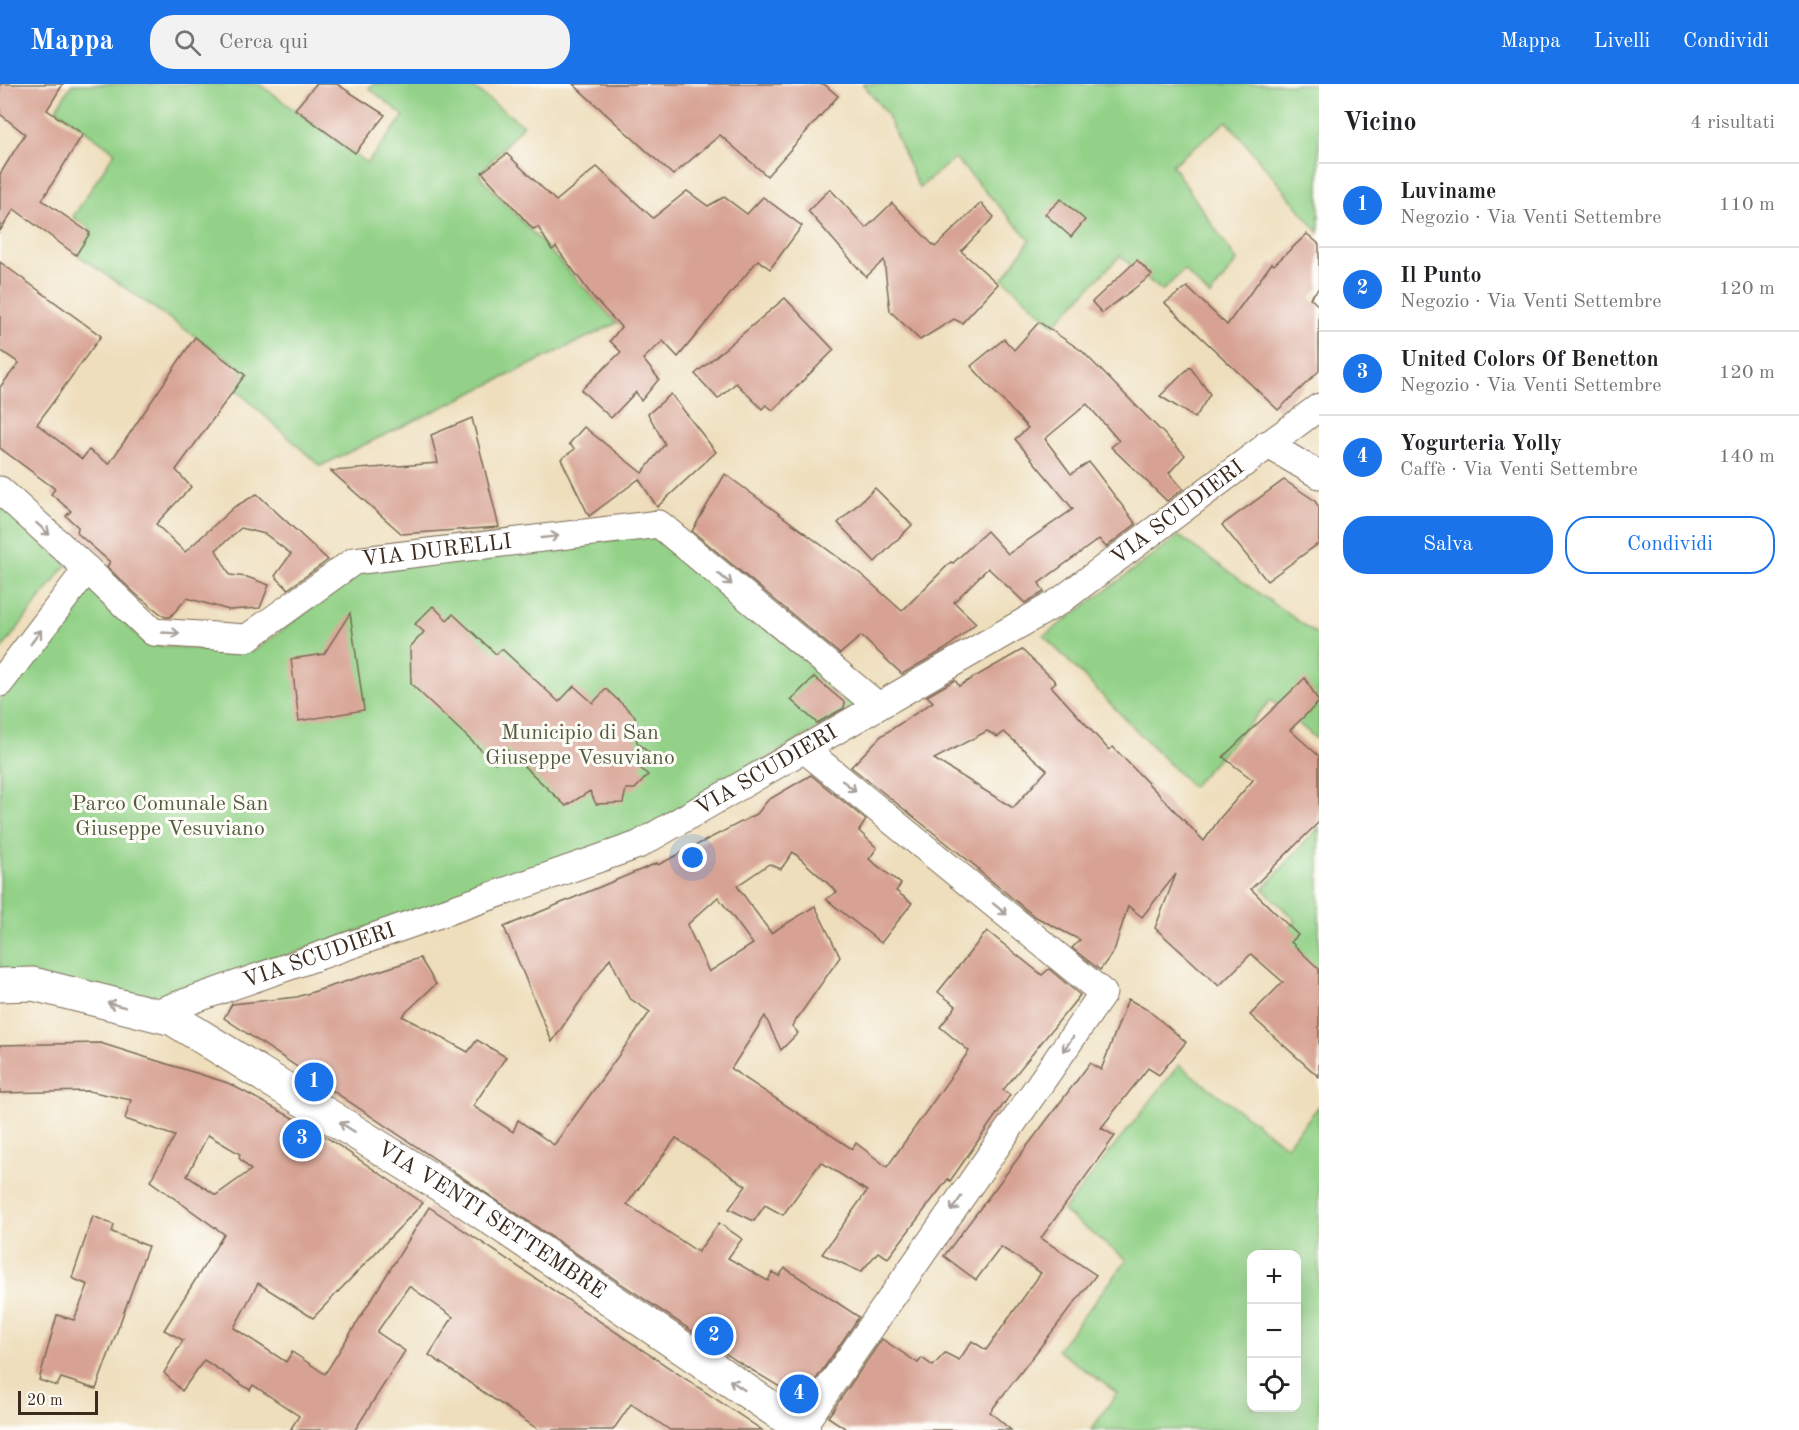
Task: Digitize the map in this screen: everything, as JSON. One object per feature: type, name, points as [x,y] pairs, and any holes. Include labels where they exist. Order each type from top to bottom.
[{"type":"main road","name":"VIA VENTI SETTEMBRE","points":[[0,985],[33,984],[163,1016],[461,1198],[792,1426]]},
{"type":"street","name":"VIA SCUDIERI","points":[[163,1016],[638,845],[1060,601],[1319,407]]},
{"type":"street","points":[[1267,444],[1319,475]]},
{"type":"street","name":"VIA DURELLI","points":[[0,490],[153,632],[247,638],[354,561],[659,524],[879,706]]},
{"type":"street","points":[[0,683],[87,569]]},
{"type":"street","points":[[792,1426],[1103,993],[804,749]]},
{"type":"green space","points":[[72,84],[259,84],[367,163],[404,116],[369,88],[372,84],[468,84],[523,125],[479,175],[617,323],[320,466],[231,385],[242,369],[75,253],[91,229],[73,217],[115,152],[56,109]]},
{"type":"green space","points":[[863,84],[1319,84],[1319,233],[1227,121],[1172,165],[1237,261],[1210,296],[1184,270],[1162,291],[1120,256],[1054,325],[1003,279],[1030,240],[955,158],[919,188],[886,113]]},
{"type":"green space","points":[[0,505],[67,564],[0,651]]},
{"type":"green space","name":"Parco Comunale San Giuseppe Vesuviano","points":[[656,534],[860,704],[631,837],[152,1002],[0,974],[0,699],[88,585],[147,645],[253,652],[362,570]]},
{"type":"green space","points":[[1179,536],[1319,636],[1319,741],[1271,700],[1192,787],[1044,636]]},
{"type":"green space","points":[[1319,827],[1319,975],[1277,937],[1296,921],[1263,889]]},
{"type":"green space","points":[[1179,1065],[1286,1146],[1319,1106],[1319,1430],[1091,1430],[1117,1393],[1057,1350],[1127,1260],[1063,1211]]},
{"type":"building","points":[[0,84],[63,84],[47,110],[83,134],[42,200],[90,233],[76,255],[14,209],[0,231],[0,174],[25,134],[0,114]]},
{"type":"building","points":[[316,84],[337,84],[385,115],[355,153],[295,109]]},
{"type":"building","points":[[573,84],[824,84],[838,96],[767,176],[720,135],[673,175]]},
{"type":"building","points":[[507,154],[556,201],[597,167],[653,218],[687,191],[708,206],[724,197],[747,214],[763,197],[802,226],[770,269],[758,260],[678,357],[663,341],[643,359],[659,379],[641,401],[636,392],[611,418],[581,390],[621,352],[610,341],[621,327],[593,297],[556,247],[552,250],[538,227],[533,229],[482,172]]},
{"type":"building","points":[[830,189],[866,228],[892,203],[935,247],[981,203],[994,217],[961,251],[998,284],[962,323],[954,319],[920,340],[890,311],[884,260],[866,277],[808,211]]},
{"type":"building","points":[[1061,199],[1085,220],[1071,237],[1045,214]]},
{"type":"building","points":[[1307,234],[1319,244],[1319,288],[1310,298],[1319,306],[1319,371],[1278,410],[1165,303],[1187,287],[1227,325],[1272,263],[1274,265]]},
{"type":"building","points":[[1137,260],[1152,275],[1102,313],[1092,302]]},
{"type":"building","points":[[0,262],[101,336],[37,424],[82,459],[89,450],[109,464],[195,337],[245,375],[176,470],[191,487],[156,524],[185,552],[234,507],[257,494],[328,560],[288,589],[275,576],[291,554],[265,534],[241,528],[216,550],[230,575],[247,577],[269,585],[260,608],[229,610],[187,598],[170,617],[165,617],[138,596],[107,567],[110,562],[77,533],[78,527],[66,516],[71,511],[51,494],[55,489],[0,448],[0,387],[19,363],[0,350]]},
{"type":"building","points":[[785,298],[834,350],[773,410],[766,405],[762,409],[736,383],[718,399],[695,374]]},
{"type":"building","points":[[1039,322],[1082,351],[1185,455],[1169,473],[1183,489],[1167,501],[1111,447],[1119,441],[1087,404],[1045,439],[1071,474],[1089,462],[1136,524],[1106,547],[1099,539],[1039,583],[1044,592],[1025,603],[988,568],[954,602],[976,623],[947,648],[902,674],[861,636],[840,654],[692,531],[725,474],[862,575],[902,611],[951,562],[953,563],[987,531],[1008,554],[1073,509],[1015,439],[1028,428],[971,366],[1004,339],[1014,350]]},
{"type":"building","points":[[1190,367],[1210,394],[1195,418],[1160,396]]},
{"type":"building","points":[[671,394],[716,452],[657,507],[639,479],[589,516],[561,459],[575,449],[569,444],[584,427],[642,473],[665,444],[648,414]]},
{"type":"building","points":[[472,418],[499,527],[402,534],[331,471],[438,463],[431,435]]},
{"type":"building","points":[[1284,480],[1314,500],[1319,507],[1319,543],[1267,581],[1222,525]]},
{"type":"building","points":[[875,488],[912,525],[875,562],[838,523]]},
{"type":"building","name":"Municipio di San Giuseppe Vesuviano","points":[[433,606],[447,620],[453,614],[496,654],[502,649],[559,702],[574,686],[593,703],[606,689],[635,716],[637,742],[651,755],[639,767],[648,775],[635,789],[626,789],[623,803],[596,804],[590,791],[566,806],[507,750],[495,763],[411,684],[410,647],[424,632],[415,624]]},
{"type":"building","points":[[350,613],[364,710],[299,721],[291,659],[324,654]]},
{"type":"building","points":[[1022,650],[1056,682],[1051,686],[1109,750],[1113,747],[1204,841],[1220,818],[1253,780],[1223,757],[1305,678],[1319,702],[1290,730],[1319,756],[1319,822],[1251,889],[1298,935],[1291,942],[1319,969],[1319,1077],[1250,1015],[1283,982],[1251,954],[1219,986],[1155,928],[1176,874],[1142,917],[1128,906],[1114,951],[1100,970],[1072,948],[1080,940],[1034,916],[851,767],[881,736],[933,702],[927,696],[955,680],[959,686]],"holes":[[[987,731],[998,737],[1004,732],[1047,770],[1013,808],[934,759]]]},
{"type":"building","points":[[814,677],[845,703],[844,708],[817,723],[791,700]]},
{"type":"building","points":[[811,775],[866,820],[859,831],[877,848],[869,859],[901,884],[896,891],[912,903],[881,943],[826,899],[837,892],[793,852],[781,869],[769,864],[737,886],[771,933],[815,906],[840,957],[792,1026],[798,1033],[781,1050],[765,1016],[731,1069],[852,1149],[856,1143],[887,1167],[969,1051],[940,1027],[956,1006],[938,992],[987,931],[1042,975],[1049,969],[1080,995],[1003,1090],[1010,1095],[950,1181],[948,1179],[888,1258],[878,1252],[861,1272],[822,1254],[867,1191],[821,1162],[783,1215],[765,1205],[754,1221],[729,1209],[746,1186],[676,1138],[627,1204],[698,1252],[719,1223],[742,1239],[728,1258],[768,1281],[772,1272],[779,1276],[785,1268],[859,1317],[799,1404],[784,1393],[785,1390],[737,1361],[224,1018],[232,1004],[297,997],[420,958],[436,984],[402,1016],[468,1052],[477,1040],[506,1057],[473,1106],[513,1132],[518,1120],[554,1145],[650,1012],[629,998],[610,958],[552,1042],[504,927],[657,863],[658,865],[757,814],[768,800]],"holes":[[[718,897],[753,944],[709,972],[687,925]]]},
{"type":"building","points":[[1128,999],[1148,1010],[1186,1042],[1159,1075],[1148,1068],[1101,1128],[1115,1136],[1041,1238],[1096,1275],[990,1412],[1011,1430],[848,1430],[828,1417],[882,1339],[918,1363],[922,1358],[933,1366],[945,1353],[959,1360],[972,1341],[986,1350],[1041,1273],[1001,1247],[976,1280],[944,1256],[1090,1063],[1101,1070]]},
{"type":"building","points":[[100,1043],[228,1083],[317,1131],[423,1203],[313,1318],[258,1283],[234,1328],[286,1362],[292,1352],[325,1374],[429,1207],[762,1430],[670,1430],[631,1404],[613,1430],[539,1430],[429,1355],[453,1317],[409,1286],[377,1332],[405,1351],[355,1430],[290,1430],[299,1416],[253,1385],[250,1390],[204,1360],[182,1391],[164,1373],[183,1340],[164,1330],[224,1234],[150,1181],[175,1136],[125,1119],[131,1100],[89,1091],[0,1093],[0,1045]],"holes":[[[208,1135],[240,1154],[239,1158],[251,1170],[216,1195],[187,1176]]]},
{"type":"building","points":[[93,1216],[114,1225],[112,1232],[148,1246],[96,1389],[61,1378],[57,1386],[39,1380],[57,1315],[74,1320],[88,1285],[72,1278]]},
{"type":"place","name":"Luviname","points":[[314,1082]]},
{"type":"place","name":"United Colors Of Benetton","points":[[302,1139]]},
{"type":"place","name":"Il Punto","points":[[714,1336]]},
{"type":"place","name":"Yogurteria Yolly","points":[[799,1394]]}]
